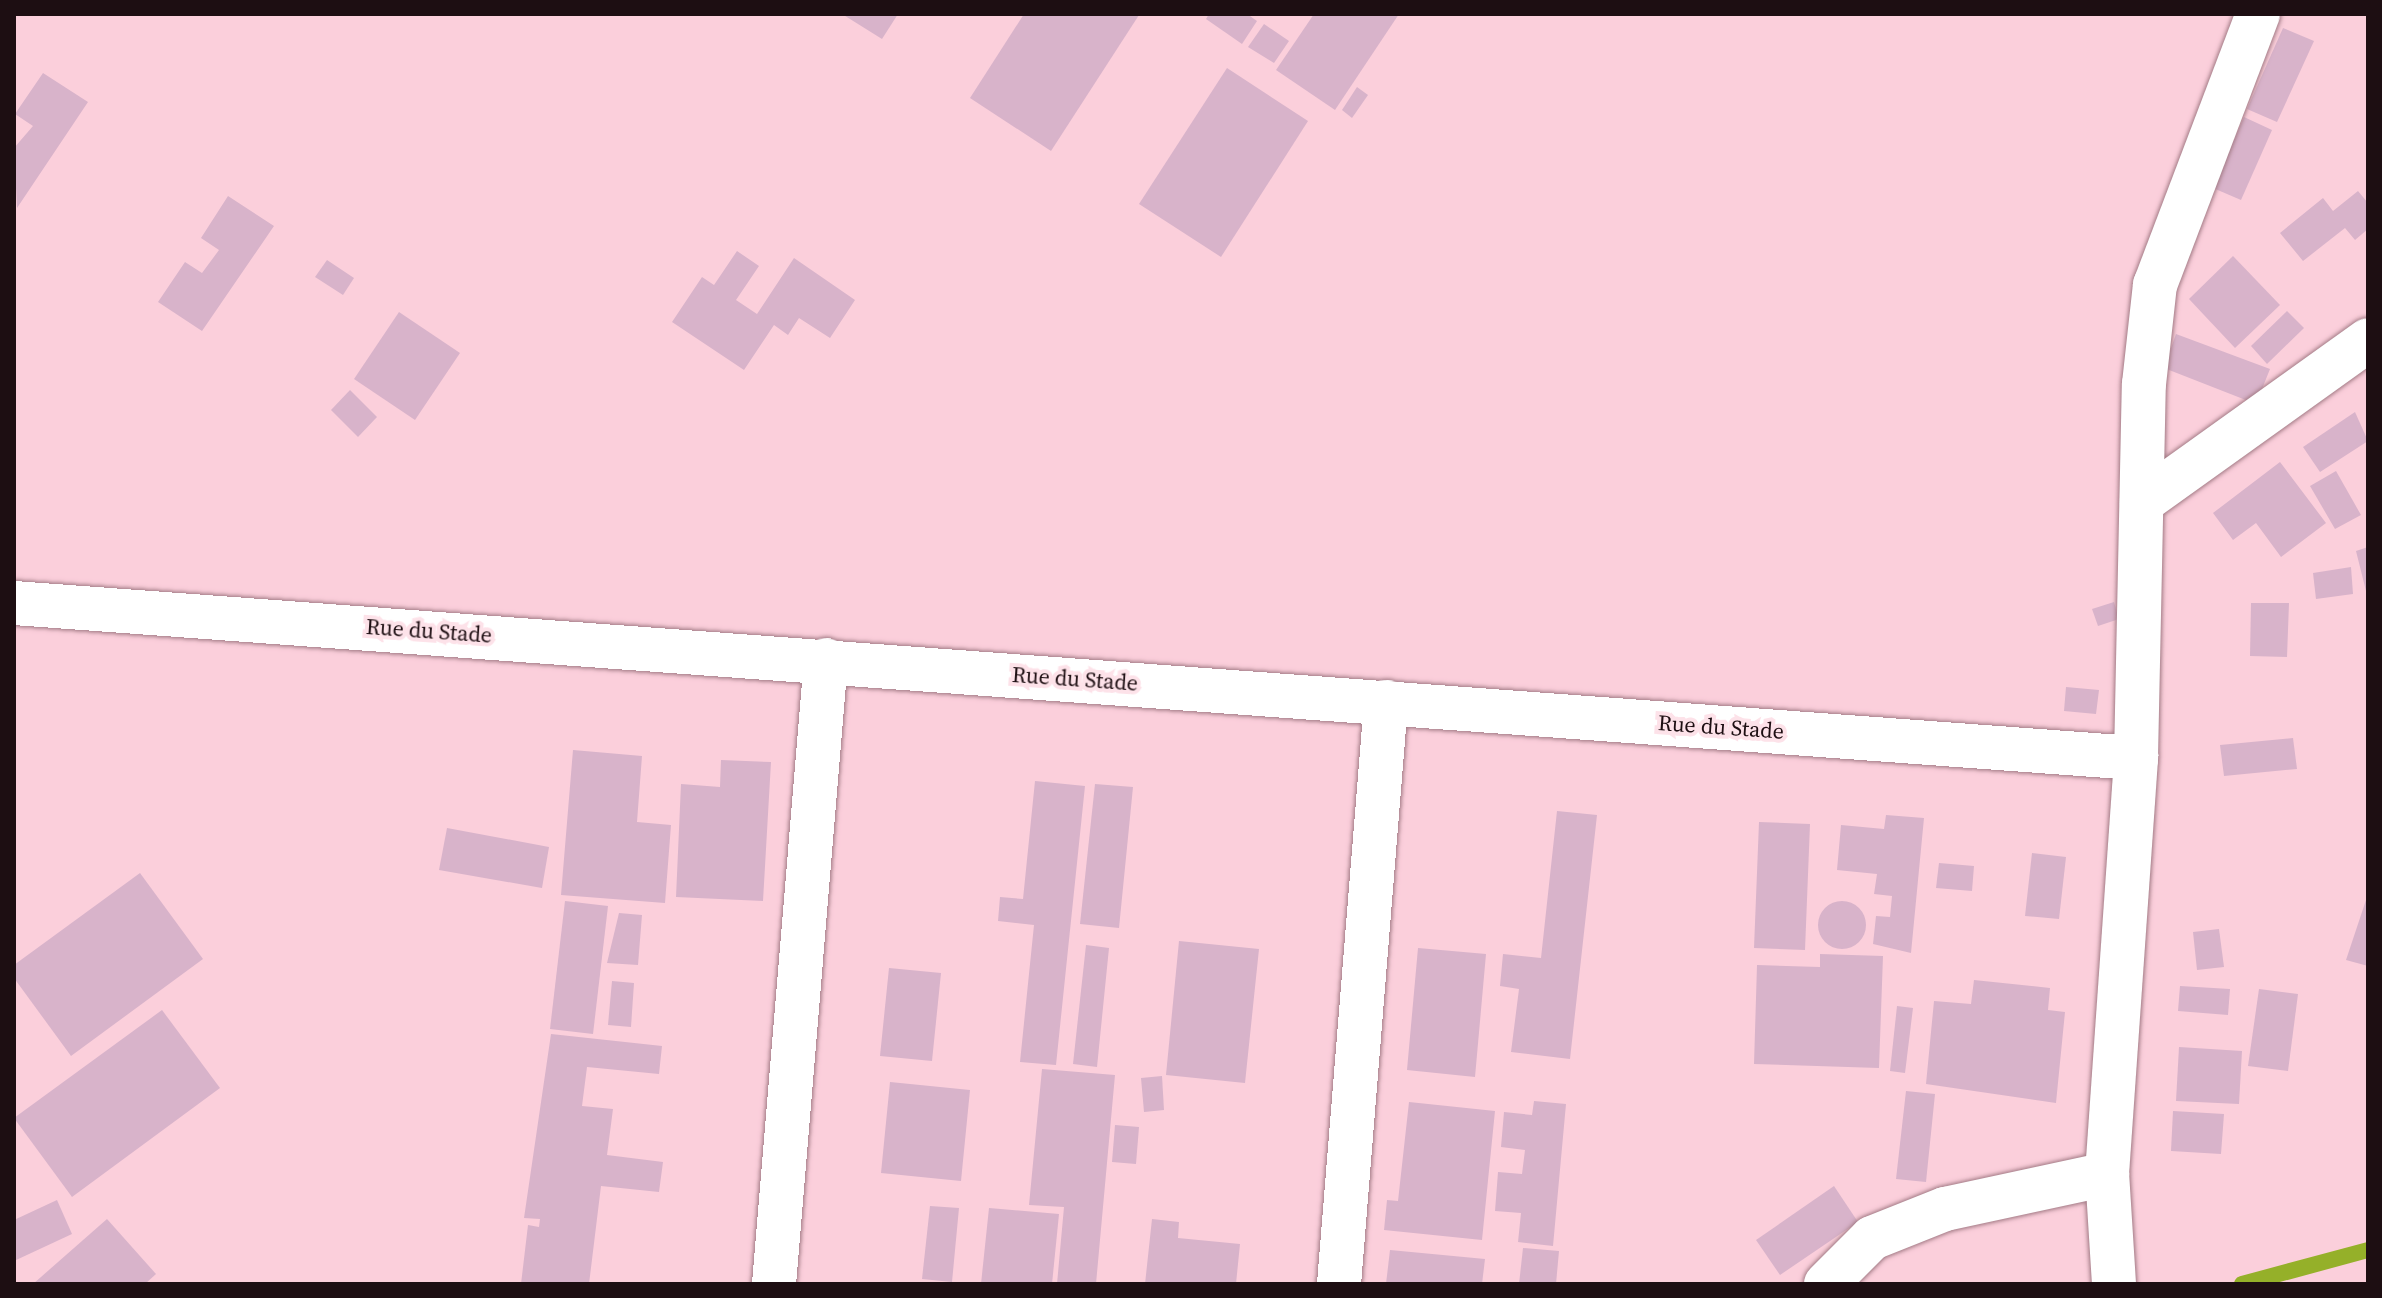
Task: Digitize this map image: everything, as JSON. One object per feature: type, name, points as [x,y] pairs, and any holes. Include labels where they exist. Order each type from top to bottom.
[{"type":"street","points":[[2114,1284],[2107,1174],[2136,758],[2142,502],[2155,285],[2258,14]]},
{"type":"street","points":[[2142,502],[2368,340]]},
{"type":"street","name":"Rue du Stade","points":[[14,603],[2136,758]]},
{"type":"street","points":[[774,1284],[826,660]]},
{"type":"street","points":[[1339,1284],[1386,702]]},
{"type":"street","points":[[1826,1284],[1872,1238],[1945,1209],[2107,1174]]},
{"type":"building","points":[[842,14],[898,14],[882,39]]},
{"type":"building","points":[[1024,14],[1139,15],[1051,151],[970,98]]},
{"type":"building","points":[[1209,14],[1247,14],[1257,21],[1242,44],[1206,19]]},
{"type":"building","points":[[1314,14],[1399,14],[1335,110],[1276,70]]},
{"type":"building","points":[[1264,24],[1289,41],[1274,63],[1248,47]]},
{"type":"building","points":[[2283,28],[2314,41],[2277,122],[2247,109]]},
{"type":"building","points":[[1227,68],[1308,121],[1221,257],[1139,204]]},
{"type":"building","points":[[43,73],[88,102],[17,208],[14,148],[33,126],[15,114]]},
{"type":"building","points":[[1357,87],[1368,95],[1352,118],[1342,110]]},
{"type":"building","points":[[2244,117],[2272,130],[2241,200],[2213,188]]},
{"type":"building","points":[[2358,191],[2368,203],[2368,229],[2355,240],[2345,228],[2303,261],[2280,233],[2323,198],[2333,211]]},
{"type":"building","points":[[228,196],[274,226],[202,331],[158,302],[185,262],[202,273],[219,250],[201,238]]},
{"type":"building","points":[[737,251],[759,266],[736,300],[757,314],[794,258],[855,300],[830,338],[799,318],[788,335],[774,325],[744,370],[672,322],[702,277],[714,285]]},
{"type":"building","points":[[2233,256],[2280,305],[2235,348],[2189,299]]},
{"type":"building","points":[[327,260],[354,278],[343,295],[315,277]]},
{"type":"building","points":[[2287,311],[2304,328],[2267,364],[2251,346]]},
{"type":"building","points":[[399,312],[460,353],[415,420],[354,379]]},
{"type":"building","points":[[2176,334],[2270,369],[2256,404],[2164,368]]},
{"type":"building","points":[[350,390],[377,417],[358,437],[331,410]]},
{"type":"building","points":[[2355,412],[2368,441],[2320,472],[2303,447]]},
{"type":"building","points":[[2280,462],[2326,523],[2281,557],[2256,523],[2233,540],[2213,513]]},
{"type":"building","points":[[2336,471],[2361,515],[2335,529],[2310,486]]},
{"type":"building","points":[[2368,547],[2368,595],[2367,595],[2356,551]]},
{"type":"building","points":[[2351,567],[2353,594],[2316,599],[2313,573]]},
{"type":"building","points":[[2114,602],[2119,619],[2098,626],[2092,609]]},
{"type":"building","points":[[2251,603],[2289,603],[2287,657],[2250,656]]},
{"type":"building","points":[[2066,687],[2099,690],[2096,714],[2064,711]]},
{"type":"building","points":[[2293,738],[2297,769],[2224,776],[2220,745]]},
{"type":"building","points":[[573,750],[642,756],[637,822],[671,825],[665,903],[561,895]]},
{"type":"building","points":[[721,760],[771,762],[763,901],[676,897],[681,784],[720,787]]},
{"type":"building","points":[[1035,781],[1085,786],[1056,1065],[1020,1062],[1034,925],[998,921],[1000,897],[1023,899]]},
{"type":"building","points":[[1095,784],[1133,787],[1119,928],[1080,924]]},
{"type":"building","points":[[1557,811],[1597,815],[1570,1059],[1511,1052],[1519,989],[1500,986],[1503,954],[1541,958]]},
{"type":"building","points":[[1886,815],[1924,818],[1911,953],[1873,944],[1876,916],[1890,917],[1892,896],[1874,894],[1877,874],[1837,870],[1841,825],[1884,829]]},
{"type":"building","points":[[1759,822],[1810,824],[1805,950],[1754,948]]},
{"type":"building","points":[[447,828],[549,847],[542,888],[439,870]]},
{"type":"building","points":[[2032,853],[2066,857],[2059,919],[2025,916]]},
{"type":"building","points":[[1939,863],[1974,866],[1972,891],[1936,888]]},
{"type":"building","points":[[140,873],[203,959],[71,1056],[14,978],[14,965]]},
{"type":"building","points":[[2368,894],[2368,966],[2346,960]]},
{"type":"building","points":[[565,901],[608,906],[593,1034],[550,1029]]},
{"type":"building","points":[[1842,901],[1851,902],[1859,908],[1865,916],[1865,934],[1859,942],[1851,948],[1842,949],[1833,948],[1825,942],[1819,934],[1818,925],[1819,916],[1825,908],[1833,902]]},
{"type":"building","points":[[619,913],[642,915],[638,965],[607,963]]},
{"type":"building","points":[[2219,929],[2224,967],[2197,970],[2193,932]]},
{"type":"building","points":[[1179,941],[1259,949],[1245,1083],[1166,1075]]},
{"type":"building","points":[[1086,945],[1109,948],[1097,1067],[1073,1064]]},
{"type":"building","points":[[1418,948],[1486,954],[1475,1077],[1407,1070]]},
{"type":"building","points":[[1820,954],[1883,956],[1879,1068],[1754,1064],[1757,965],[1820,967]]},
{"type":"building","points":[[889,968],[941,973],[932,1061],[880,1056]]},
{"type":"building","points":[[1974,980],[2050,988],[2048,1010],[2065,1012],[2056,1103],[1926,1084],[1934,1001],[1971,1004]]},
{"type":"building","points":[[612,981],[634,983],[631,1027],[608,1025]]},
{"type":"building","points":[[2180,986],[2230,989],[2228,1015],[2178,1011]]},
{"type":"building","points":[[2259,989],[2298,994],[2288,1071],[2248,1066]]},
{"type":"building","points":[[1897,1006],[1913,1008],[1905,1073],[1890,1071]]},
{"type":"building","points":[[162,1010],[220,1088],[72,1197],[14,1118]]},
{"type":"building","points":[[551,1034],[662,1046],[659,1074],[587,1067],[582,1106],[613,1109],[607,1155],[663,1162],[659,1192],[601,1186],[589,1284],[521,1284],[528,1225],[539,1227],[540,1219],[524,1218]]},
{"type":"building","points":[[2179,1047],[2242,1051],[2239,1104],[2176,1101]]},
{"type":"building","points":[[1042,1069],[1115,1075],[1096,1284],[1057,1284],[1064,1207],[1029,1205]]},
{"type":"building","points":[[1162,1076],[1164,1110],[1144,1112],[1141,1078]]},
{"type":"building","points":[[890,1082],[970,1090],[961,1181],[881,1173]]},
{"type":"building","points":[[1906,1091],[1935,1094],[1926,1182],[1896,1179]]},
{"type":"building","points":[[1534,1101],[1566,1104],[1553,1246],[1518,1242],[1521,1213],[1495,1211],[1498,1172],[1522,1174],[1525,1150],[1501,1147],[1504,1112],[1532,1115]]},
{"type":"building","points":[[1409,1102],[1495,1111],[1482,1240],[1384,1230],[1387,1200],[1398,1201]]},
{"type":"building","points":[[2173,1111],[2224,1114],[2221,1154],[2171,1151]]},
{"type":"building","points":[[1115,1125],[1139,1127],[1136,1164],[1112,1162]]},
{"type":"building","points":[[1834,1186],[1858,1222],[1780,1275],[1756,1240]]},
{"type":"building","points":[[57,1200],[72,1234],[14,1261],[14,1220]]},
{"type":"building","points":[[930,1206],[959,1208],[952,1282],[922,1279]]},
{"type":"building","points":[[989,1208],[1059,1214],[1052,1284],[981,1284]]},
{"type":"building","points":[[107,1219],[156,1274],[145,1284],[33,1284]]},
{"type":"building","points":[[1152,1219],[1179,1222],[1178,1238],[1240,1244],[1236,1284],[1145,1284]]},
{"type":"building","points":[[1523,1248],[1559,1251],[1556,1284],[1519,1284]]},
{"type":"building","points":[[1390,1250],[1485,1259],[1482,1284],[1386,1284]]},
{"type":"waterway","points":[[2242,1284],[2368,1250]]}]
